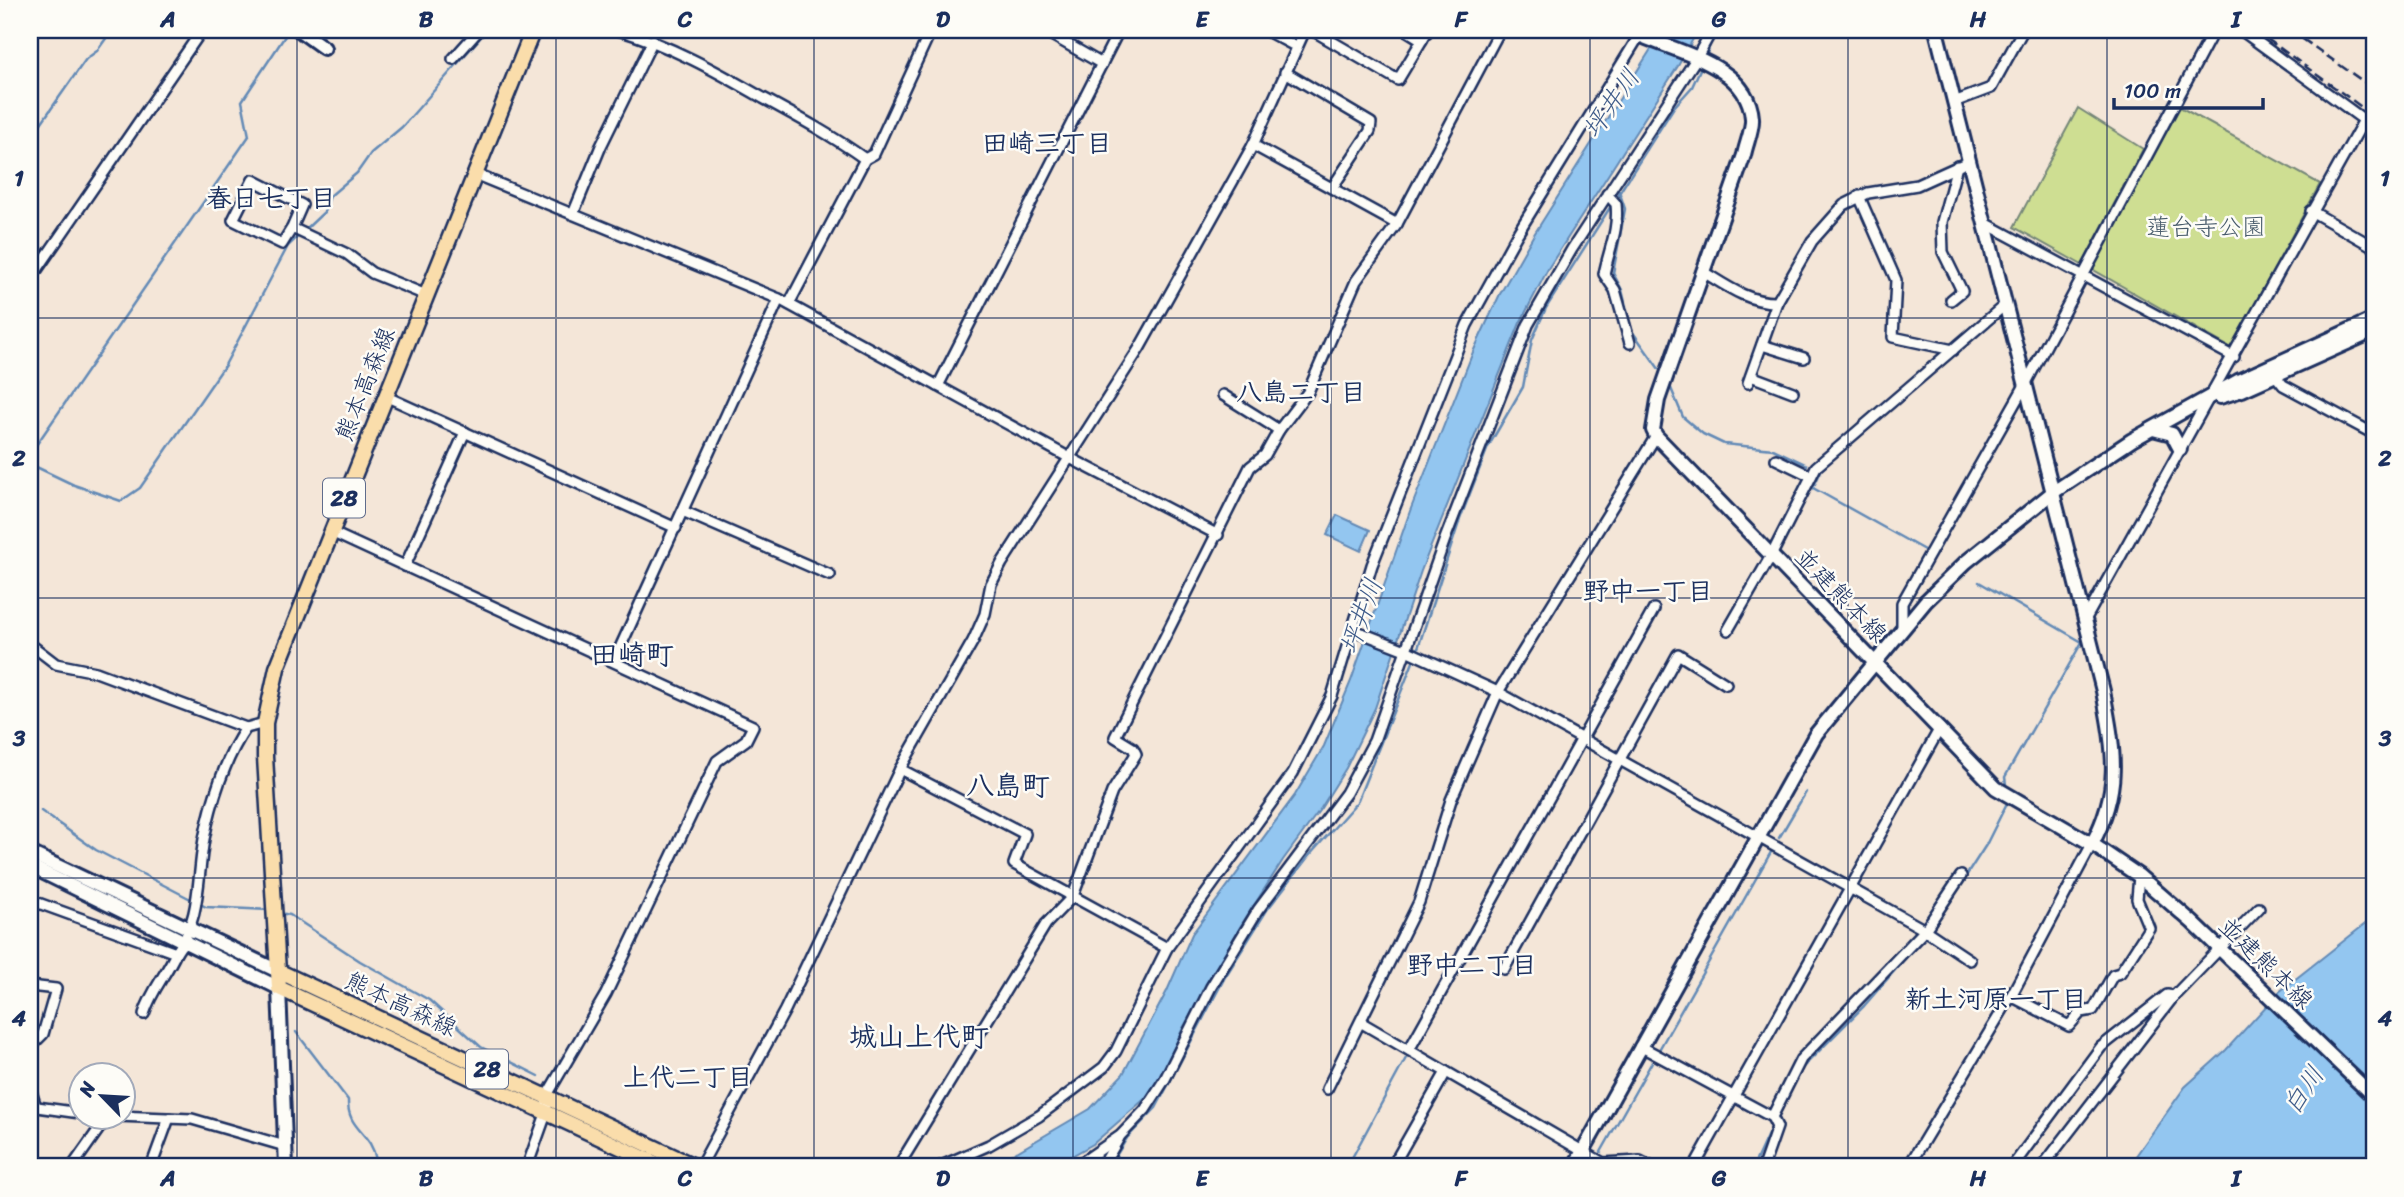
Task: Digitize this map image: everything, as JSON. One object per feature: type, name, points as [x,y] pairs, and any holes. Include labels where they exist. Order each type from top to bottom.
[{"type":"main road","name":"熊本高森線","points":[[533,30],[277,668],[265,723],[264,757],[279,988],[698,1167]]},
{"type":"main road","name":"熊本高森線","points":[[278,971],[546,1104],[663,1167]]},
{"type":"street","points":[[30,280],[202,30]]},
{"type":"street","points":[[299,30],[324,48]]},
{"type":"street","points":[[453,59],[479,30]]},
{"type":"street","points":[[618,30],[653,40],[712,69],[841,142],[865,159]]},
{"type":"street","points":[[789,304],[865,159],[874,154],[932,30]]},
{"type":"street","points":[[1043,30],[1102,64]]},
{"type":"street","points":[[938,386],[1119,30]]},
{"type":"street","points":[[1265,30],[1297,47]]},
{"type":"street","points":[[698,1167],[785,1010],[900,769],[973,641],[985,614],[991,584],[1002,563],[1139,349],[1253,145],[1305,30]]},
{"type":"street","points":[[1312,30],[1398,80],[1428,30]]},
{"type":"street","points":[[1406,30],[1422,40]]},
{"type":"street","points":[[898,1167],[1046,924],[1073,896],[1112,792],[1136,754],[1133,748],[1115,737],[1250,467],[1265,455],[1279,430],[1308,392],[1356,281],[1397,224],[1500,30]]},
{"type":"street","points":[[1075,1167],[1120,1136],[1145,1110],[1165,1079],[1211,986],[1258,911],[1346,793],[1374,741],[1404,649],[1528,325],[1606,194],[1712,30]]},
{"type":"street","points":[[1908,1167],[2011,996],[2092,844],[2106,817],[2115,768],[2103,691],[1936,30]]},
{"type":"street","points":[[1954,102],[1991,88],[2023,30]]},
{"type":"street","points":[[1902,632],[1902,603],[2025,385],[2214,30]]},
{"type":"street","points":[[2085,620],[2364,120],[2241,30]]},
{"type":"street","points":[[940,1167],[989,1145],[1039,1116],[1104,1067],[1116,1051],[1167,948],[1293,773],[1311,743],[1357,632],[1372,565],[1467,325],[1489,280],[1637,32],[1720,71],[1739,85],[1748,101],[1752,119],[1744,155],[1658,400],[1653,430],[1656,436],[1498,692],[1451,800],[1419,902],[1327,1090]]},
{"type":"street","points":[[573,214],[600,146],[653,40]]},
{"type":"street","points":[[1285,72],[1371,123],[1370,131],[1332,188]]},
{"type":"street","points":[[1253,145],[1397,224]]},
{"type":"street","points":[[1793,392],[1750,380],[1777,302],[1828,220],[1843,205],[1859,196],[1917,185],[1970,160]]},
{"type":"street","points":[[1951,300],[1962,291],[1943,252],[1942,222],[1956,166]]},
{"type":"street","points":[[477,175],[779,299],[1068,457],[1218,535]]},
{"type":"street","points":[[253,180],[302,205],[292,229],[282,244],[233,220],[253,180]]},
{"type":"street","points":[[1606,194],[1616,204],[1618,218],[1604,274],[1615,290],[1630,343]]},
{"type":"street","points":[[1859,196],[1896,280],[1893,337],[1953,350]]},
{"type":"street","points":[[2311,211],[2374,247]]},
{"type":"street","points":[[1987,224],[2234,357]]},
{"type":"street","points":[[292,229],[347,254],[372,273],[426,295]]},
{"type":"street","points":[[1702,271],[1731,289],[1762,302],[1777,302]]},
{"type":"street","points":[[614,661],[685,512],[779,299]]},
{"type":"street","points":[[1728,630],[1772,554],[1811,476],[1837,446],[2006,304]]},
{"type":"street","points":[[1574,1167],[1816,734],[1926,601],[1966,562],[2052,493],[2153,429],[2238,381],[2374,318]]},
{"type":"street","points":[[2206,401],[2275,376],[2374,331]]},
{"type":"street","points":[[1762,345],[1804,358]]},
{"type":"street","points":[[2275,376],[2283,385],[2374,434]]},
{"type":"street","points":[[1223,395],[1279,430]]},
{"type":"street","points":[[385,396],[676,528]]},
{"type":"street","points":[[2153,429],[2172,434],[2180,449]]},
{"type":"street","points":[[405,566],[465,432]]},
{"type":"street","name":"並建熊本線","points":[[1656,436],[1996,788],[2092,844],[2139,876],[2220,948],[2374,1097]]},
{"type":"street","points":[[1776,459],[1811,476]]},
{"type":"street","points":[[685,512],[830,575]]},
{"type":"street","points":[[331,532],[753,726],[746,740],[717,761],[606,994],[546,1104],[527,1167]]},
{"type":"street","points":[[1409,1050],[1654,609]]},
{"type":"street","points":[[1357,632],[1404,649],[1498,692],[1758,835],[1925,930],[1970,960]]},
{"type":"street","points":[[30,644],[56,664],[96,672],[246,728],[265,723]]},
{"type":"street","points":[[1504,969],[1678,654],[1726,684]]},
{"type":"street","points":[[144,1014],[151,992],[165,977],[187,935],[196,909],[204,839],[213,807],[234,745],[246,728]]},
{"type":"street","points":[[1695,1167],[1940,728]]},
{"type":"street","points":[[900,769],[1025,834],[1014,864],[1167,948]]},
{"type":"street","points":[[30,853],[187,935],[279,988],[286,1167]]},
{"type":"street","points":[[30,866],[187,935],[278,971]]},
{"type":"street","points":[[1772,1117],[1801,1059],[1925,930],[1961,876]]},
{"type":"street","points":[[2011,996],[2069,1026],[2081,1012],[2092,1010],[2113,975],[2120,973],[2149,928],[2137,899],[2139,876]]},
{"type":"street","points":[[30,900],[176,953]]},
{"type":"street","points":[[2042,1167],[2174,996],[2259,908]]},
{"type":"street","points":[[30,986],[56,989],[43,1034],[30,1047]]},
{"type":"street","points":[[2012,1167],[2102,1047],[2167,995],[2174,996]]},
{"type":"street","points":[[1362,1023],[1603,1163],[1640,1161],[1652,1167]]},
{"type":"street","points":[[1640,1046],[1772,1117],[1777,1127],[1763,1167]]},
{"type":"street","points":[[1392,1167],[1446,1072]]},
{"type":"street","points":[[30,1088],[33,1106],[66,1111]]},
{"type":"street","points":[[136,1117],[192,1119],[285,1146]]},
{"type":"street","points":[[151,1167],[169,1118]]},
{"type":"street","points":[[72,1167],[98,1130]]},
{"type":"street","points":[[1102,1167],[1120,1136]]},
{"type":"green space","name":"蓮台寺公園","points":[[2180,107],[2320,184],[2231,348],[2092,269]]},
{"type":"green space","name":"蓮台寺公園","points":[[2078,108],[2143,149],[2082,265],[2014,227]]},
{"type":"water","points":[[1663,30],[1698,30],[1678,66],[1549,267],[1520,323],[1421,571],[1375,708],[1346,768],[1240,927],[1182,1030],[1155,1090],[1093,1144],[1052,1167],[991,1167],[1090,1109],[1123,1074],[1167,991],[1192,934],[1295,795],[1324,746],[1351,681],[1410,511],[1473,352],[1500,294],[1533,236]]},
{"type":"water","points":[[1337,515],[1370,530],[1361,551],[1327,535]]},
{"type":"water","name":"白川","points":[[2374,917],[2374,1167],[2128,1167],[2185,1087],[2226,1050],[2279,992]]},
{"type":"waterway","points":[[30,139],[86,59],[97,51],[112,30]]},
{"type":"waterway","points":[[30,454],[249,136],[242,101],[289,30]]},
{"type":"waterway","points":[[30,464],[74,485],[121,501],[140,488],[225,365],[288,246],[324,212],[330,196],[357,173],[371,153],[402,127],[487,30]]},
{"type":"waterway","points":[[1706,56],[1712,39]]},
{"type":"waterway","points":[[1417,651],[1460,519],[1488,447],[1523,387],[1532,340],[1546,308],[1674,107],[1692,87],[1702,65]]},
{"type":"waterway","points":[[1619,191],[1625,209],[1613,273],[1622,290],[1632,331],[1659,369]]},
{"type":"waterway","points":[[1670,386],[1683,417],[1703,434],[1724,444],[1773,449],[1807,465]]},
{"type":"waterway","points":[[1821,471],[1813,488],[1924,550]]},
{"type":"waterway","points":[[1979,582],[2082,642],[2005,777],[2006,785]]},
{"type":"waterway","points":[[1109,1167],[1127,1138],[1156,1108],[1225,977],[1267,910],[1308,857],[1357,802],[1415,657]]},
{"type":"waterway","points":[[1417,1046],[1581,750]]},
{"type":"waterway","points":[[1779,838],[1806,792]]},
{"type":"waterway","points":[[1948,904],[1986,845],[2006,805]]},
{"type":"waterway","points":[[41,811],[96,850],[206,907],[270,910]]},
{"type":"waterway","points":[[1660,1048],[1771,852]]},
{"type":"waterway","points":[[280,913],[290,915],[360,961],[429,1000],[481,1047],[539,1076]]},
{"type":"waterway","points":[[1779,1113],[1802,1068],[1864,1006],[1916,946]]},
{"type":"waterway","points":[[296,1032],[348,1100],[351,1118],[373,1150],[376,1160],[371,1167]]},
{"type":"waterway","points":[[1347,1167],[1406,1058]]},
{"type":"waterway","points":[[1601,1152],[1652,1062]]},
{"type":"waterway","points":[[1753,1167],[1770,1130]]},
{"type":"tunnel","points":[[2364,120],[2374,99]]},
{"type":"railway","points":[[2255,30],[2374,116]]},
{"type":"railway","points":[[2290,30],[2374,89]]},
{"type":"district","name":"田崎三丁目","points":[[1047,143]]},
{"type":"district","name":"春日七丁目","points":[[271,198]]},
{"type":"district","name":"八島二丁目","points":[[1301,392]]},
{"type":"district","name":"野中一丁目","points":[[1648,591]]},
{"type":"district","name":"田崎町","points":[[632,654]]},
{"type":"district","name":"八島町","points":[[1008,785]]},
{"type":"district","name":"野中二丁目","points":[[1472,965]]},
{"type":"district","name":"新土河原一丁目","points":[[1996,999]]},
{"type":"district","name":"城山上代町","points":[[919,1036]]},
{"type":"district","name":"上代二丁目","points":[[688,1077]]},
{"type":"water label","name":"坪井川","points":[[1611,103]]},
{"type":"water label","name":"坪井川","points":[[1361,616]]}]
